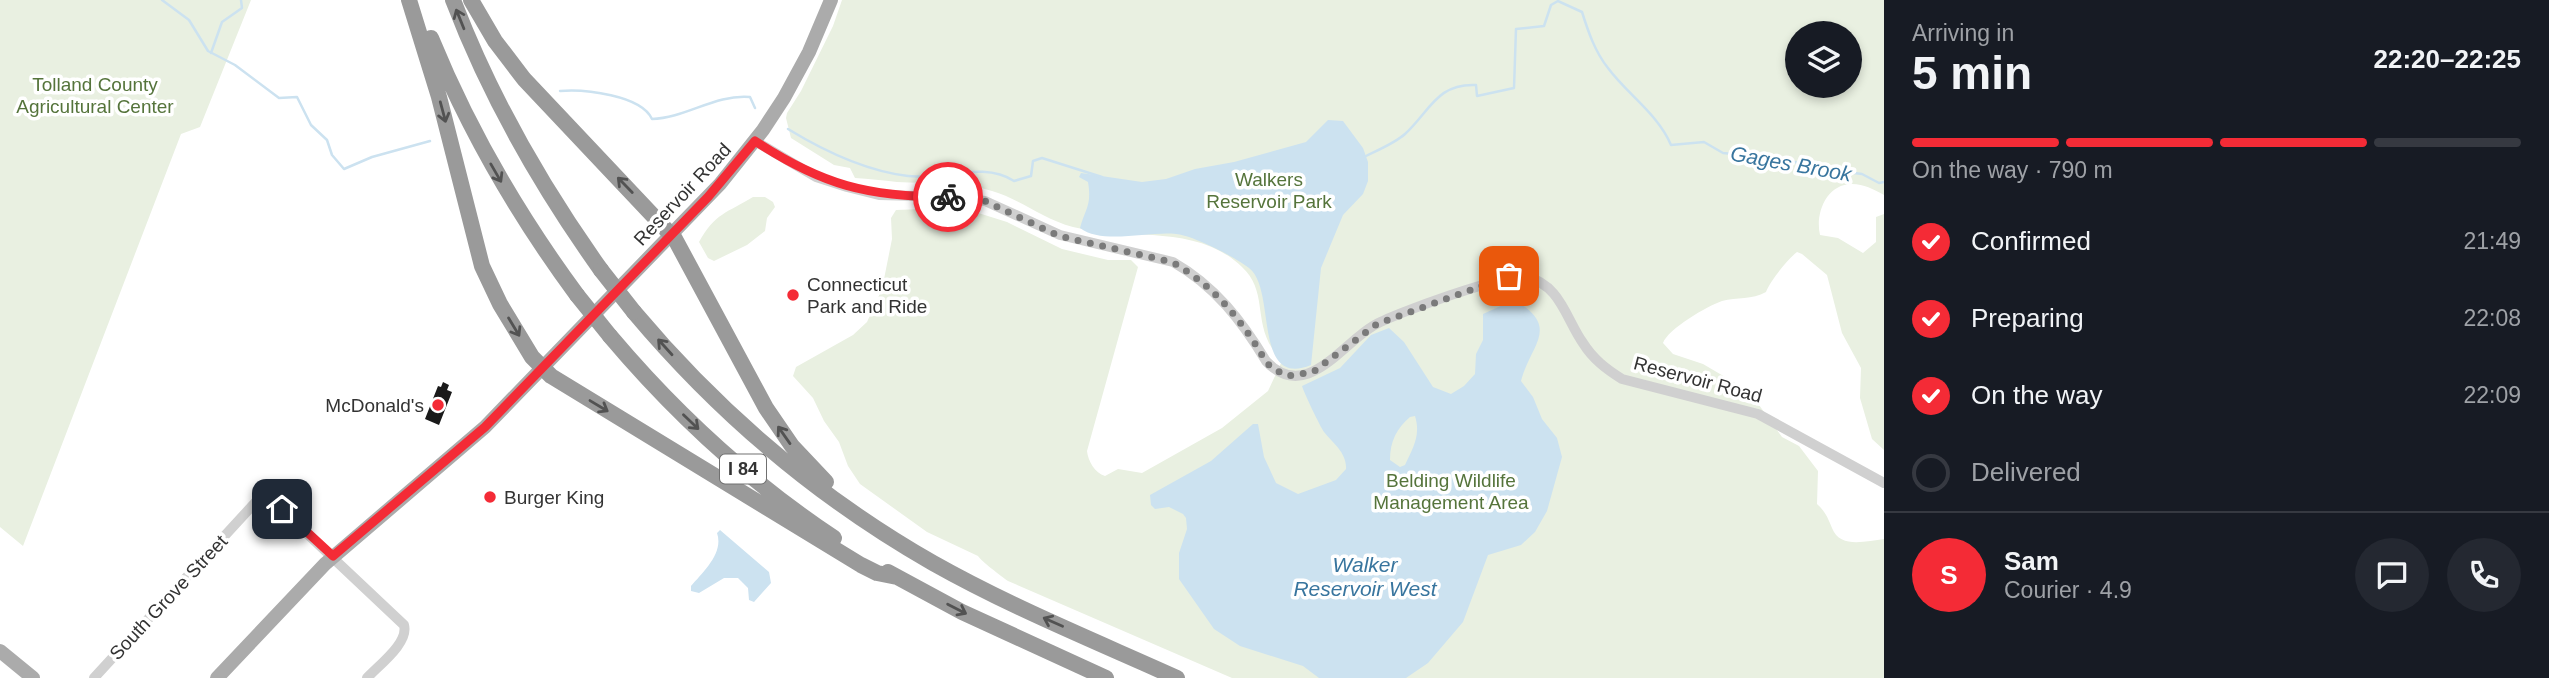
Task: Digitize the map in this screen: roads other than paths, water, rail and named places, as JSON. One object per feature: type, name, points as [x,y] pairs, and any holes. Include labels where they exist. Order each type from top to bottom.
[{"type":"highway","points":[[409,0],[443,111],[478,254],[500,304],[541,369],[861,565],[877,573],[897,577]]},
{"type":"highway","name":"I 84","points":[[417,0],[444,68],[488,159],[526,223],[610,336],[684,415],[746,472],[814,524],[897,577],[974,618],[1106,678]]},
{"type":"highway","name":"I 84","points":[[453,0],[486,78],[526,155],[601,270],[634,312],[696,380],[743,425],[791,466],[864,520],[966,581],[1177,678]]},
{"type":"highway","points":[[471,0],[495,41],[524,79],[672,234],[779,427],[807,464],[852,503],[864,520]]},
{"type":"main road","points":[[755,141],[792,84],[831,0]]},
{"type":"main road","name":"Reservoir Road","points":[[220,677],[333,556],[463,447],[541,369],[720,184],[755,141]]},
{"type":"main road","points":[[0,651],[33,678]]},
{"type":"street","name":"Reservoir Road","points":[[755,141],[816,177],[847,187],[887,196],[955,197],[985,201],[1059,236],[1172,262],[1197,278],[1224,301],[1266,362],[1273,369],[1288,376],[1303,375],[1324,366],[1377,324],[1486,283],[1509,276],[1527,277],[1546,286],[1559,299],[1584,345],[1604,368],[1622,379],[1758,414],[1884,483]]},
{"type":"street","name":"South Grove Street","points":[[94,678],[264,493],[404,625],[402,640],[367,678]]},
{"type":"water","points":[[1328,120],[1343,121],[1363,148],[1368,162],[1368,181],[1363,194],[1343,215],[1321,268],[1311,365],[1293,369],[1280,363],[1268,333],[1257,279],[1249,268],[1234,258],[1183,235],[1113,237],[1089,233],[1080,228],[1089,197],[1088,182],[1079,177],[1081,173],[1142,182],[1166,179],[1195,169],[1234,162],[1306,142]]},
{"type":"water","name":"Walker Reservoir West","points":[[1514,300],[1537,319],[1539,337],[1521,381],[1533,397],[1542,419],[1557,438],[1562,457],[1547,511],[1535,532],[1521,545],[1488,555],[1463,622],[1428,663],[1406,678],[1319,678],[1303,666],[1240,646],[1214,629],[1179,579],[1179,553],[1187,529],[1186,518],[1169,507],[1155,509],[1151,505],[1150,495],[1211,461],[1253,424],[1258,424],[1264,457],[1276,483],[1298,494],[1336,480],[1346,469],[1346,463],[1339,449],[1322,429],[1302,386],[1340,368],[1371,335],[1389,328],[1404,342],[1433,387],[1451,394],[1464,386],[1475,374],[1476,354],[1483,340],[1483,314]],"holes":[[[1415,416],[1415,441],[1405,465],[1400,467],[1390,460],[1393,441],[1401,426]]]},
{"type":"water","points":[[720,530],[769,572],[771,583],[754,602],[749,600],[748,588],[738,578],[724,578],[699,593],[691,591],[691,586],[715,555],[718,548],[717,533]]},
{"type":"waterway","name":"Gages Brook","points":[[162,0],[189,20],[208,51],[235,65],[279,98],[297,97],[311,125],[327,140],[332,155],[344,169],[372,157],[430,141]]},
{"type":"waterway","points":[[211,53],[222,22],[242,8],[241,0]]},
{"type":"waterway","name":"Gages Brook","points":[[1366,156],[1401,137],[1435,100],[1452,89],[1476,85],[1477,96],[1514,88],[1516,29],[1544,26],[1551,5],[1558,1],[1582,12],[1603,62],[1650,114],[1671,145],[1704,142],[1723,153],[1784,159],[1816,168],[1862,174],[1879,183],[1884,182]]},
{"type":"waterway","name":"Gages Brook","points":[[560,91],[611,95],[636,104],[652,119],[677,115],[713,102],[737,97],[750,97],[755,108]]},
{"type":"waterway","name":"Gages Brook","points":[[788,129],[846,159],[877,170],[908,176],[990,172],[1014,181],[1031,176],[1033,161],[1042,158],[1102,177]]},
{"type":"place","name":"Connecticut Park and Ride","points":[[793,295]]},
{"type":"place","name":"McDonald's","points":[[438,405]]},
{"type":"place","name":"Burger King","points":[[490,497]]},
{"type":"park label","name":"Tolland County Agricultural Center","points":[[95,95]]},
{"type":"park label","name":"Walkers Reservoir Park","points":[[1269,190]]},
{"type":"park label","name":"Belding Wildlife Management Area","points":[[1451,491]]}]
